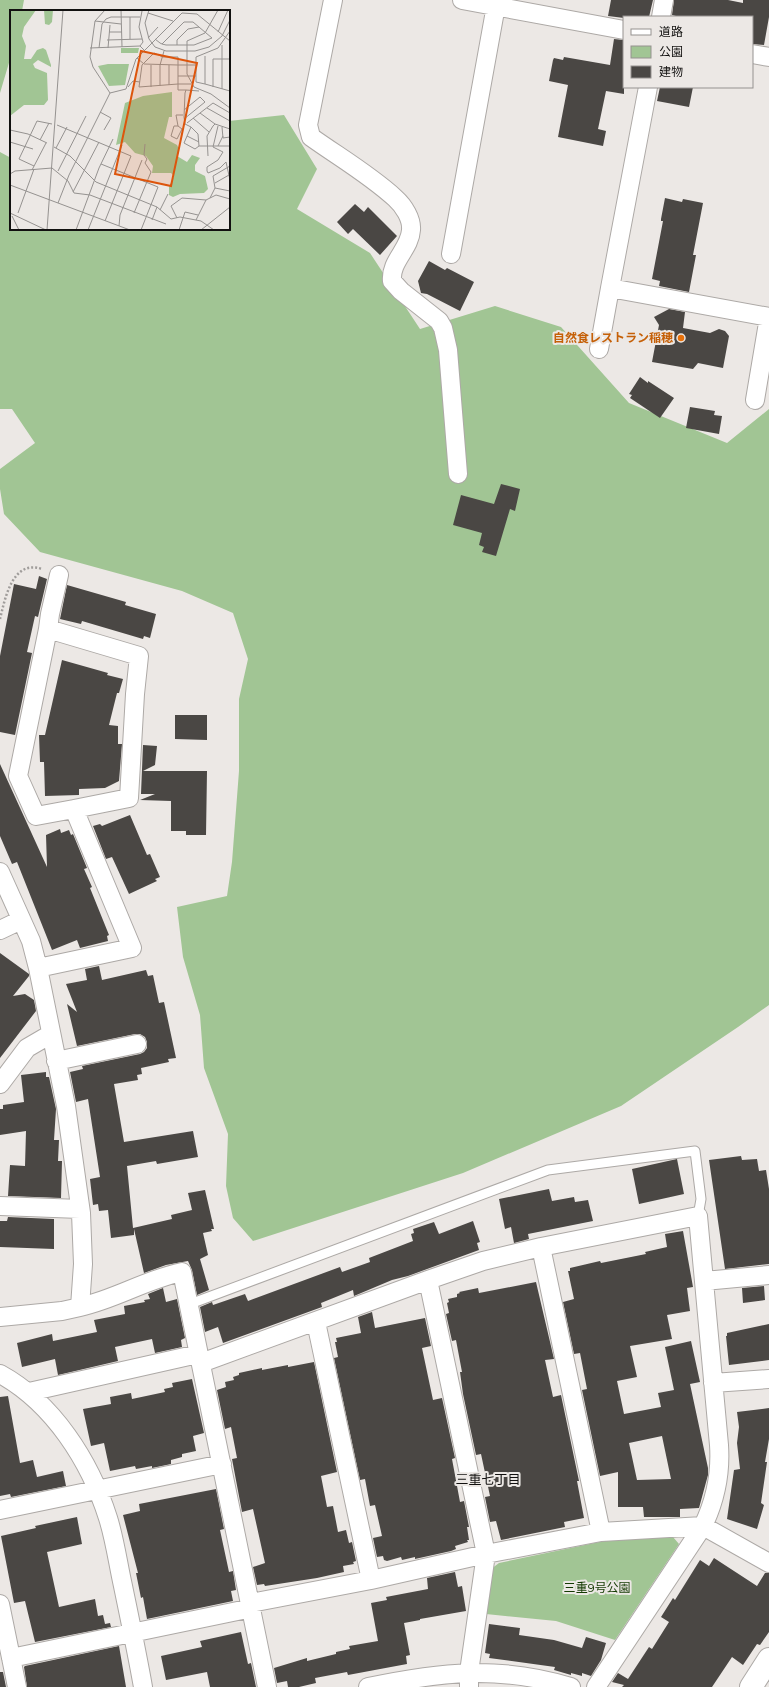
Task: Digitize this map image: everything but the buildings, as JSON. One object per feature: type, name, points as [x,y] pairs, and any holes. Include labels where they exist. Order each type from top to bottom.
[{"type":"street","points":[[333,0],[308,125],[311,137],[396,199],[408,214],[411,223],[410,237],[392,269],[392,281],[401,291],[440,321],[443,328],[448,350],[458,474]]},
{"type":"street","points":[[462,0],[496,3],[623,30]]},
{"type":"street","points":[[661,16],[664,0]]},
{"type":"street","points":[[451,254],[496,3]]},
{"type":"street","points":[[753,54],[769,57]]},
{"type":"street","points":[[599,349],[648,88]]},
{"type":"street","points":[[610,288],[769,317],[755,400]]},
{"type":"street","points":[[48,629],[139,656],[135,694],[129,798],[36,816],[18,776],[50,614],[60,575]]},
{"type":"street","points":[[38,968],[132,948],[74,809]]},
{"type":"street","points":[[0,872],[31,941],[38,968],[66,1106],[80,1209],[83,1264],[80,1306]]},
{"type":"street","points":[[0,930],[22,920]]},
{"type":"street","points":[[0,1084],[27,1048],[51,1034]]},
{"type":"street","points":[[56,1061],[137,1044]]},
{"type":"street","points":[[0,1206],[80,1209]]},
{"type":"street","points":[[29,1392],[200,1359],[316,1322],[483,1261],[541,1247],[698,1216],[720,1461],[714,1502],[703,1526],[596,1687]]},
{"type":"street","points":[[541,1247],[601,1532]]},
{"type":"street","points":[[0,1316],[62,1311],[106,1300],[168,1275],[182,1272],[190,1304],[200,1359],[252,1606],[267,1687]]},
{"type":"street","points":[[704,1281],[769,1275]]},
{"type":"street","points":[[428,1280],[486,1554],[469,1679]]},
{"type":"street","points":[[316,1322],[371,1580]]},
{"type":"street","points":[[0,1374],[29,1392],[62,1430],[91,1474],[98,1489],[108,1519],[133,1633],[143,1687]]},
{"type":"street","points":[[713,1384],[769,1379]]},
{"type":"street","points":[[0,1510],[222,1464]]},
{"type":"street","points":[[7,1656],[133,1633],[486,1554],[601,1532],[703,1526],[769,1563]]},
{"type":"street","points":[[0,1604],[7,1656],[17,1687]]},
{"type":"street","points":[[751,1687],[769,1659]]},
{"type":"street","points":[[368,1687],[417,1677],[469,1679],[514,1674],[551,1681],[571,1687]]},
{"type":"lane","points":[[190,1304],[548,1170],[695,1151],[701,1199],[698,1216]]},
{"type":"path","points":[[0,619],[7,590],[12,580],[22,571],[38,568],[60,575]]},
{"type":"green space","points":[[0,0],[24,0],[22,10],[10,10],[10,59],[0,93]]},
{"type":"green space","points":[[284,115],[317,169],[297,209],[370,253],[420,329],[495,306],[561,327],[629,403],[727,443],[769,409],[769,1005],[621,1106],[463,1173],[253,1241],[233,1218],[226,1186],[228,1134],[204,1068],[200,1015],[183,957],[177,907],[227,896],[232,862],[239,771],[239,699],[248,659],[233,613],[182,591],[40,552],[4,514],[0,489],[0,469],[35,443],[12,409],[0,409],[0,152],[10,157],[10,230],[230,230],[230,121]]},
{"type":"green space","name":"三重9号公園","points":[[673,1537],[679,1544],[615,1640],[556,1621],[486,1614],[491,1569],[499,1563],[604,1541]]},
{"type":"place","name":"自然食レストラン稲穂","points":[[681,338]]},
{"type":"district","name":"三重七丁目","points":[[488,1479]]}]
